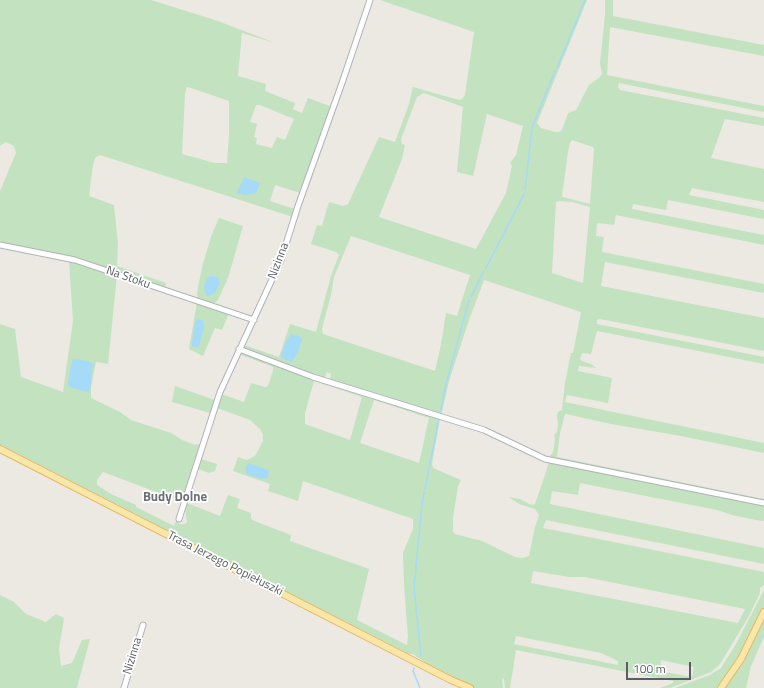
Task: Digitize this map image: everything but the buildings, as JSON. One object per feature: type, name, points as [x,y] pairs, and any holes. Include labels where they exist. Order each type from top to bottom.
[{"type":"main road","name":"Trasa Jerzego Popiełuszki","points":[[0,449],[451,680],[470,688]]},
{"type":"main road","points":[[721,688],[738,664],[764,612]]},
{"type":"main road","name":"Trasa Jerzego Popiełuszki","points":[[451,680],[463,688]]},
{"type":"street","name":"Nizinna","points":[[179,519],[214,408],[226,376],[254,320],[281,260],[298,206],[370,0]]},
{"type":"street","name":"Na Stoku","points":[[0,245],[75,260],[254,320]]},
{"type":"street","points":[[239,349],[320,379],[484,430],[545,458],[764,503]]},
{"type":"street","name":"Nizinna","points":[[124,688],[143,625]]},
{"type":"green space","points":[[0,0],[151,0],[218,21],[275,43],[242,33],[238,76],[266,84],[265,91],[295,103],[293,109],[302,113],[308,98],[332,107],[300,193],[275,185],[270,201],[295,209],[293,217],[100,155],[95,158],[89,196],[114,205],[118,244],[117,266],[166,283],[165,289],[75,258],[0,244],[0,191],[16,153],[14,146],[6,142],[0,146]],"holes":[[[188,87],[229,101],[227,163],[215,163],[182,154],[185,95],[186,88]],[[256,105],[260,105],[294,119],[285,140],[277,137],[272,148],[256,144],[257,138],[254,137],[257,124],[250,122]]]},
{"type":"green space","points":[[380,0],[587,0],[537,123],[541,128],[555,132],[562,130],[568,113],[576,110],[589,85],[600,77],[602,73],[600,63],[605,0],[613,0],[613,16],[764,45],[764,56],[610,27],[607,75],[764,106],[764,112],[619,83],[618,87],[620,90],[764,118],[764,126],[725,119],[711,158],[764,169],[764,202],[692,188],[689,195],[764,210],[764,219],[668,200],[666,210],[633,204],[632,209],[764,235],[764,245],[616,215],[614,225],[597,223],[596,236],[604,237],[602,252],[764,284],[764,293],[605,262],[601,286],[764,318],[764,351],[600,319],[597,320],[597,324],[764,357],[764,364],[597,331],[591,354],[582,353],[580,360],[591,364],[596,368],[579,366],[578,371],[612,378],[608,403],[567,395],[565,402],[764,443],[764,453],[565,414],[560,433],[557,457],[764,499],[764,502],[547,458],[552,454],[554,448],[554,435],[557,432],[558,424],[557,417],[558,412],[562,410],[565,383],[571,353],[573,353],[581,312],[484,280],[449,381],[441,416],[330,380],[331,374],[327,372],[324,379],[244,349],[244,345],[279,357],[290,324],[316,332],[331,276],[339,255],[336,252],[311,244],[317,225],[322,226],[329,202],[343,206],[348,204],[379,137],[395,142],[409,104],[413,87],[459,100],[462,99],[465,95],[474,32]],"holes":[[[424,93],[463,107],[457,172],[473,176],[487,114],[523,126],[516,155],[510,163],[512,166],[506,193],[476,249],[379,217],[402,159],[405,145],[402,144],[401,139],[417,97]],[[572,140],[593,147],[594,149],[590,204],[562,196],[570,143]],[[556,202],[572,202],[590,207],[583,283],[552,273]],[[351,236],[470,275],[457,316],[446,313],[435,371],[323,334],[322,329],[334,277]]]},
{"type":"green space","points":[[219,218],[243,226],[228,278],[218,300],[212,305],[198,300],[197,293],[202,267],[211,237]]},
{"type":"green space","points":[[69,260],[117,275],[108,364],[96,362],[91,387],[91,398],[120,412],[131,420],[171,433],[182,440],[195,445],[200,444],[183,502],[103,472],[97,480],[97,485],[111,494],[136,505],[136,507],[174,526],[177,519],[179,524],[185,524],[187,522],[185,508],[187,503],[220,516],[228,495],[240,499],[237,508],[251,513],[252,520],[291,535],[290,541],[369,569],[357,620],[407,645],[408,637],[403,553],[413,529],[413,519],[303,481],[298,501],[268,491],[270,484],[233,471],[238,457],[247,460],[255,456],[263,441],[263,434],[260,429],[250,420],[217,408],[221,394],[244,402],[251,383],[267,387],[273,370],[273,367],[239,354],[244,353],[440,418],[432,464],[433,468],[461,480],[458,486],[453,518],[453,532],[455,534],[482,541],[515,557],[522,558],[529,556],[539,515],[535,509],[519,504],[509,497],[520,499],[532,505],[535,504],[549,461],[764,505],[764,521],[732,515],[717,510],[580,483],[578,495],[552,491],[550,504],[764,548],[764,564],[546,520],[543,528],[764,572],[764,585],[760,588],[760,593],[749,616],[720,664],[711,672],[670,688],[660,688],[673,683],[673,681],[516,650],[510,688],[505,688],[504,679],[502,678],[503,688],[474,688],[429,665],[413,654],[409,654],[316,607],[0,445],[0,324],[15,329],[21,377],[63,392],[73,321]],"holes":[[[314,381],[362,397],[350,440],[305,424],[305,413]],[[374,400],[429,418],[419,463],[360,443]],[[533,571],[569,577],[585,577],[745,609],[738,623],[531,583]],[[516,636],[601,653],[618,661],[618,665],[514,644]],[[661,660],[694,667],[692,677],[660,671]]]},
{"type":"green space","points":[[197,302],[229,313],[222,330],[215,328],[203,356],[189,349]]},
{"type":"green space","points":[[175,386],[215,400],[210,413],[172,402]]},
{"type":"green space","points":[[201,459],[217,464],[215,471],[209,473],[198,469]]},
{"type":"green space","points":[[764,590],[764,607],[740,656],[718,688],[675,688],[710,675],[721,668],[736,644]]},
{"type":"green space","points":[[0,595],[14,602],[26,614],[46,622],[56,614],[64,618],[59,649],[61,666],[72,663],[82,640],[90,639],[77,688],[0,688]]},
{"type":"green space","points":[[764,619],[764,637],[751,666],[746,688],[724,688],[738,669]]},
{"type":"water","points":[[244,177],[260,183],[256,193],[245,195],[237,193]]},
{"type":"water","points":[[210,276],[218,277],[220,283],[215,293],[207,296],[204,286],[207,278]]},
{"type":"water","points":[[198,319],[203,320],[204,327],[199,346],[197,348],[192,346],[192,343],[195,322]]},
{"type":"water","points":[[291,334],[299,336],[302,339],[298,352],[291,362],[282,358],[281,356],[285,344]]},
{"type":"water","points":[[73,359],[88,361],[93,364],[90,389],[88,392],[68,386]]},
{"type":"water","points":[[248,463],[268,470],[269,473],[267,478],[262,479],[247,474],[245,469]]},
{"type":"waterway","points":[[557,68],[585,0]]},
{"type":"waterway","points":[[525,190],[532,128],[555,71]]},
{"type":"waterway","points":[[486,268],[524,194]]},
{"type":"waterway","points":[[471,297],[484,271]]},
{"type":"waterway","points":[[440,414],[446,384],[469,300]]},
{"type":"waterway","points":[[425,489],[439,418]]},
{"type":"waterway","points":[[421,656],[414,588],[424,492]]},
{"type":"waterway","points":[[414,668],[413,671],[420,688]]},
{"type":"district","name":"Budy Dolne","points":[[175,498]]}]
